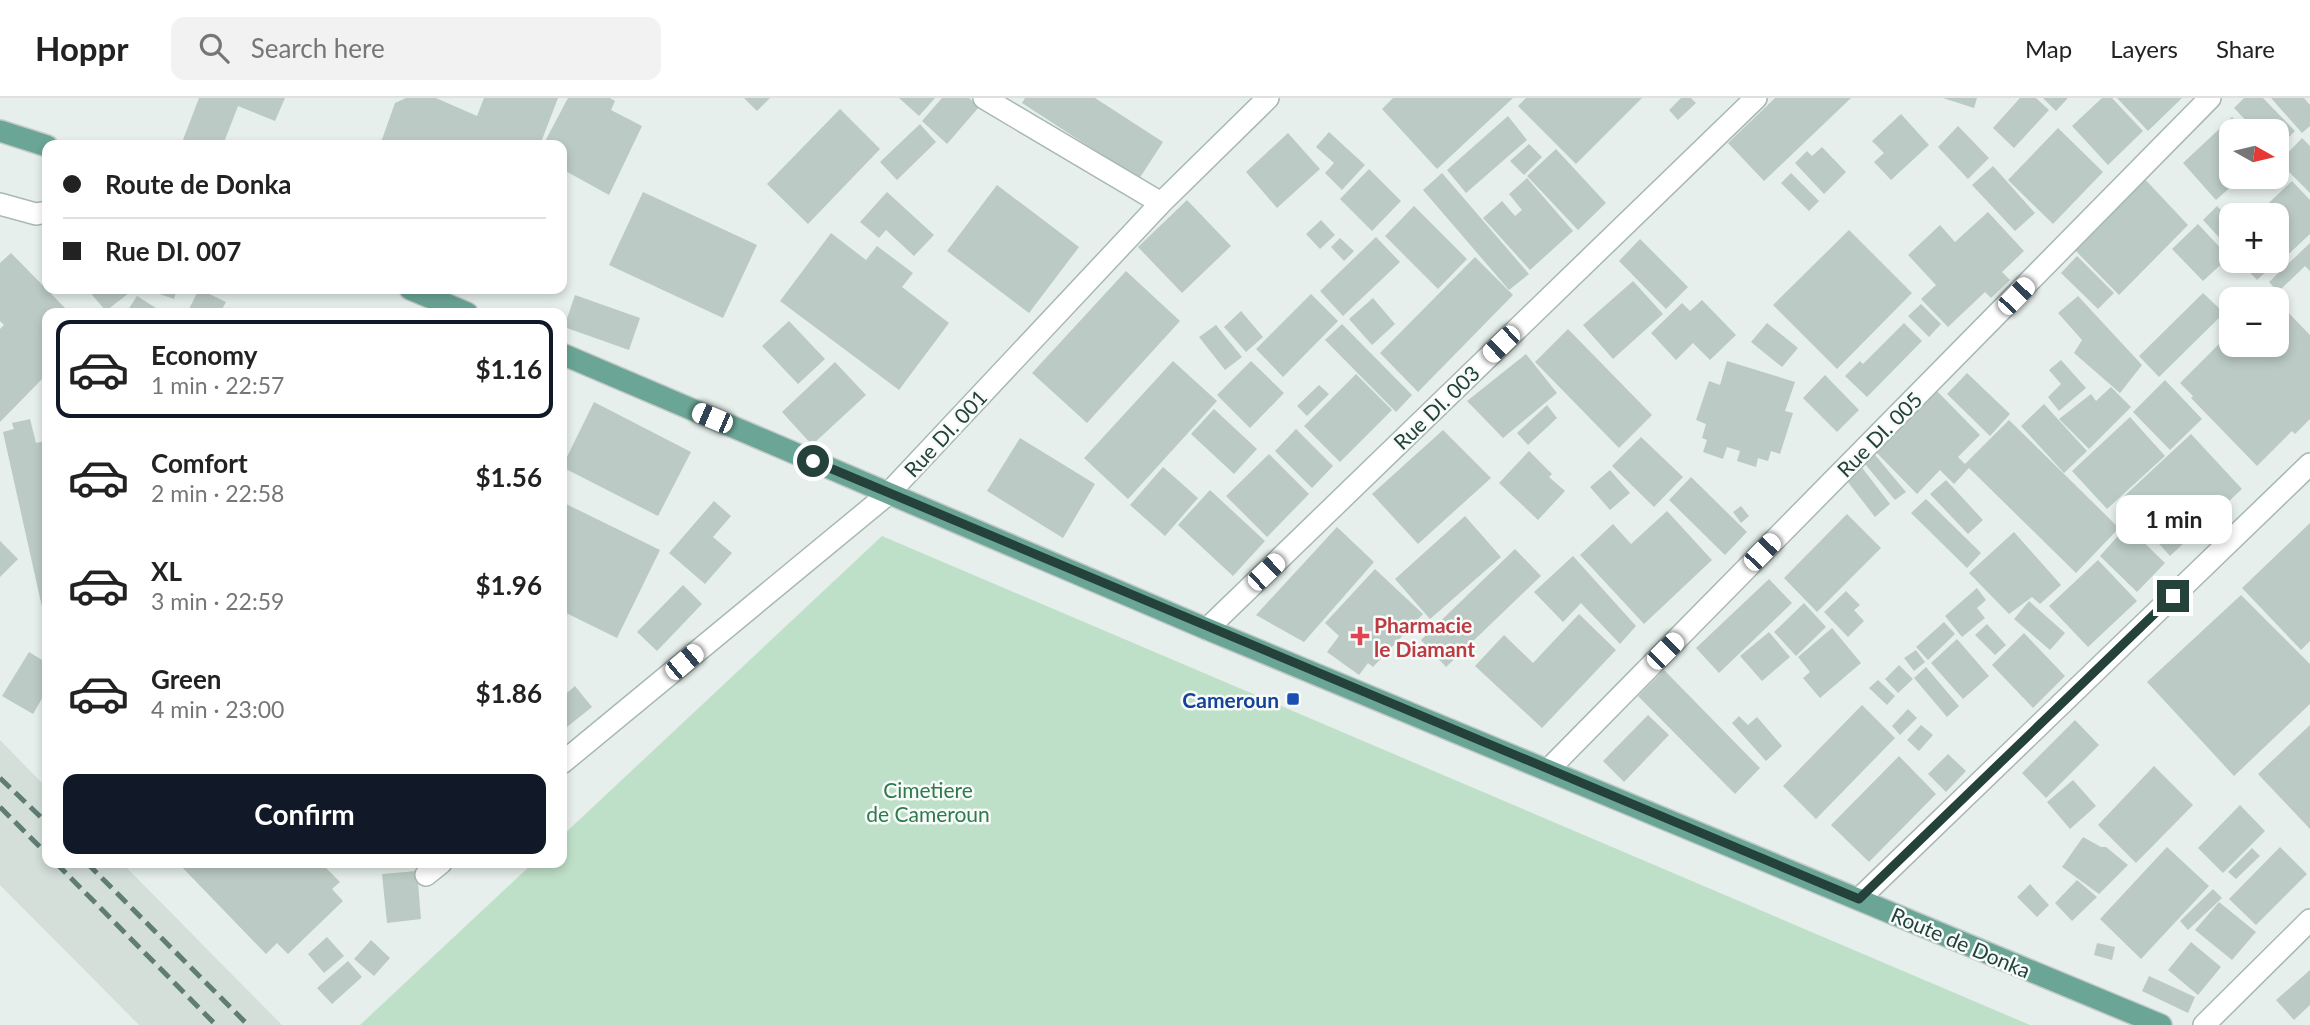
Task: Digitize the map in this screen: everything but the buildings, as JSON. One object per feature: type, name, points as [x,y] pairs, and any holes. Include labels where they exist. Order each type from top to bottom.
[{"type":"main road","points":[[0,131],[42,144]]},
{"type":"main road","points":[[422,294],[455,308]]},
{"type":"main road","name":"Route de Donka","points":[[567,356],[1207,628],[2161,1025]]},
{"type":"street","points":[[984,98],[1161,203]]},
{"type":"street","name":"Rue DI. 001","points":[[567,759],[888,494],[1161,203],[1268,98]]},
{"type":"street","name":"Rue DI. 003","points":[[1207,628],[1756,98]]},
{"type":"street","name":"Rue DI. 005","points":[[1548,770],[2210,98]]},
{"type":"street","points":[[0,204],[36,214],[42,213]]},
{"type":"street","points":[[1859,899],[2310,464]]},
{"type":"street","points":[[2204,1025],[2310,920]]},
{"type":"shaded area","points":[[0,740],[42,783],[42,868],[127,868],[282,1025],[139,1025],[0,885]]},
{"type":"green space","name":"Cimetiere de Cameroun","points":[[882,536],[2030,1025],[360,1025],[528,868],[567,868],[567,831]]},
{"type":"railway","points":[[0,778],[42,818]]},
{"type":"railway","points":[[0,807],[42,849]]},
{"type":"railway","points":[[61,868],[216,1025]]},
{"type":"railway","points":[[92,868],[248,1025]]},
{"type":"place","name":"Pharmacie le Diamant","points":[[1360,636]]},
{"type":"place","name":"Cameroun","points":[[1293,699]]},
{"type":"route","points":[[813,461],[1859,899],[2173,596]]}]
